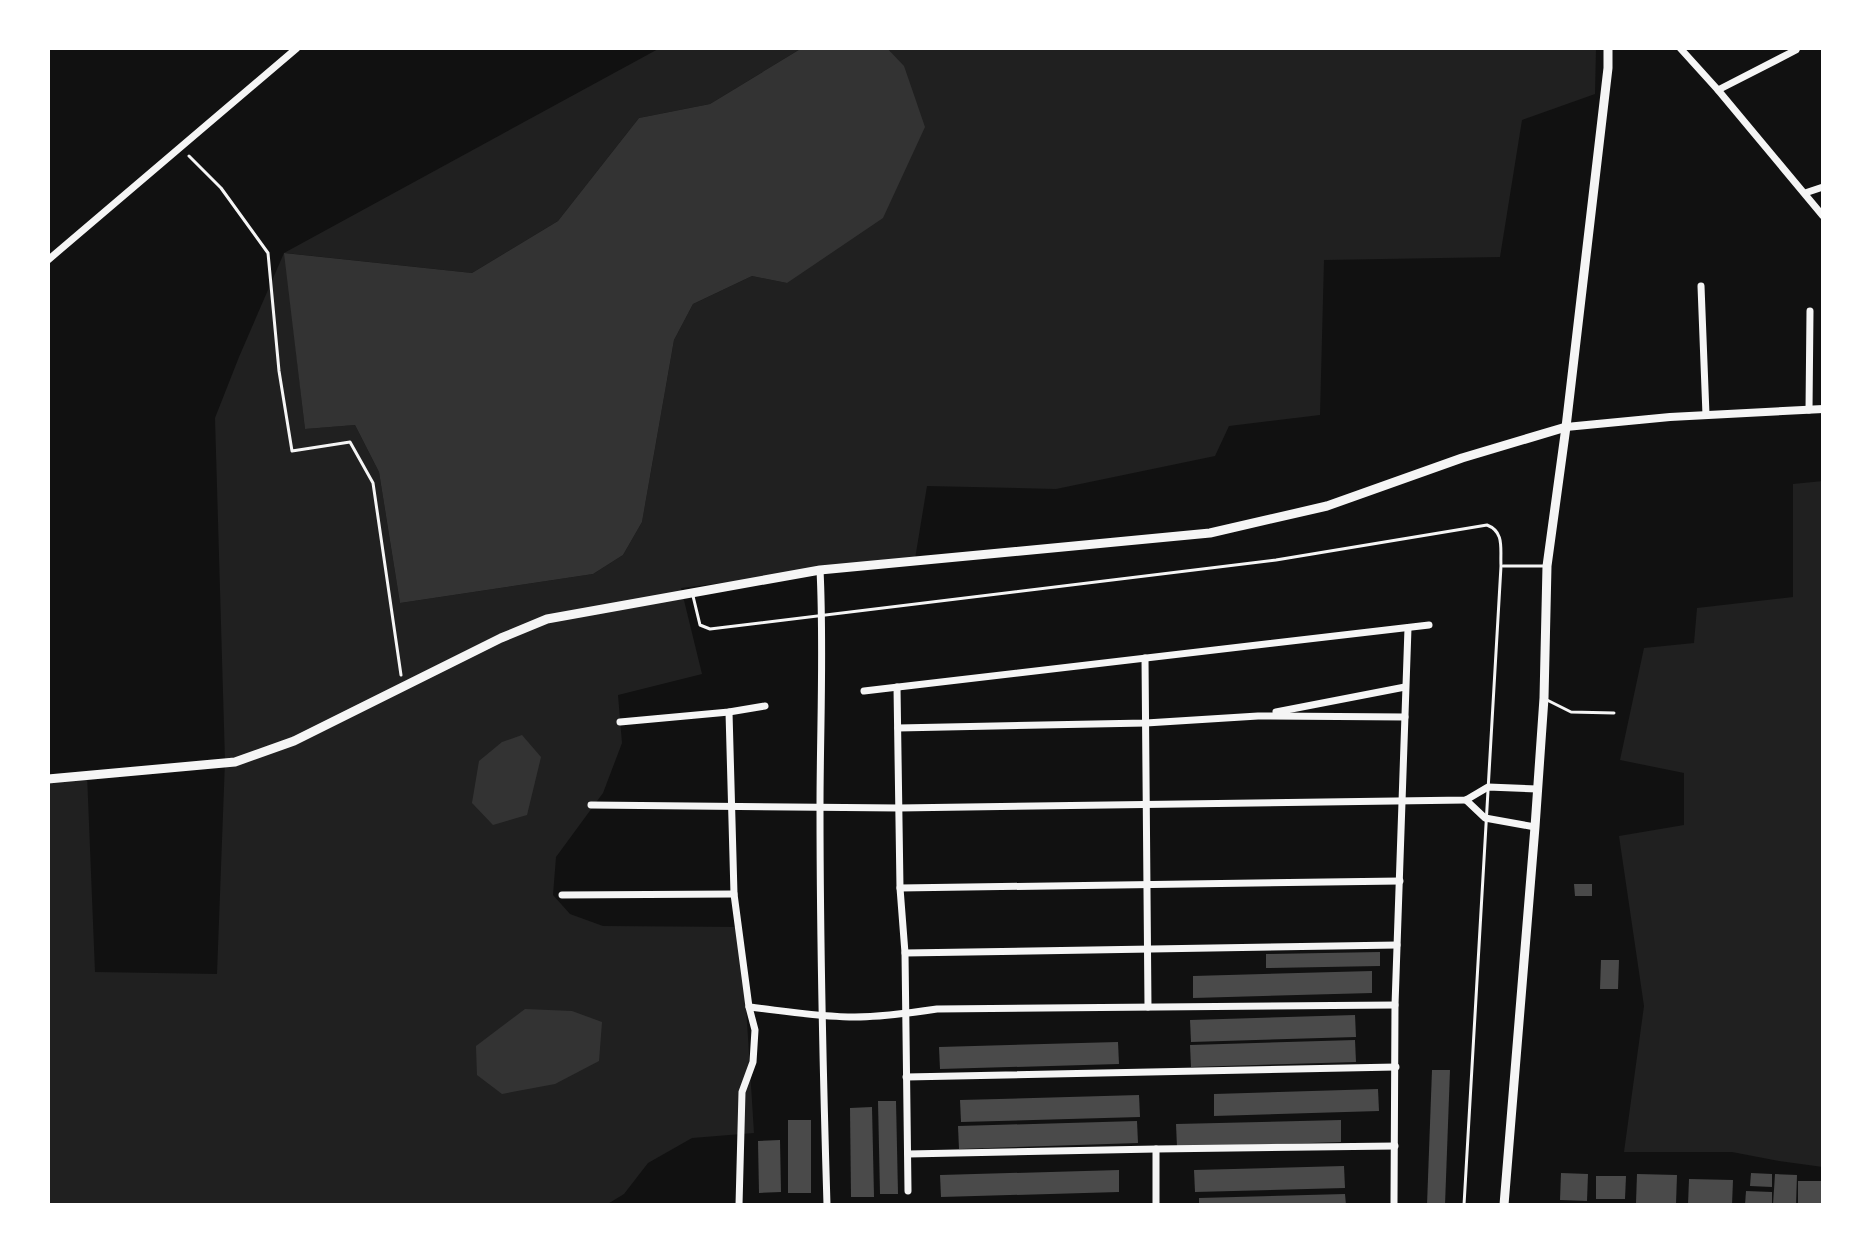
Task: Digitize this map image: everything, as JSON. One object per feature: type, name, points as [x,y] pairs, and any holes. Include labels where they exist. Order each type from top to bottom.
[{"type":"main road","points":[[1504,1205],[1544,698],[1547,566],[1566,427],[1608,48]]},
{"type":"main road","points":[[48,779],[235,762],[294,741],[501,638],[547,619],[820,570],[1210,533],[1327,506],[1462,458],[1566,427]]},
{"type":"street","points":[[48,260],[297,48]]},
{"type":"street","points":[[1680,48],[1823,216]]},
{"type":"street","points":[[1718,90],[1797,48]]},
{"type":"street","points":[[1805,193],[1823,187]]},
{"type":"street","points":[[1701,286],[1706,415]]},
{"type":"street","points":[[1809,410],[1810,311]]},
{"type":"street","points":[[1566,427],[1823,409]]},
{"type":"street","points":[[820,570],[822,1015],[827,1205]]},
{"type":"street","points":[[864,691],[1429,625]]},
{"type":"street","points":[[1394,1205],[1395,1005],[1408,628]]},
{"type":"street","points":[[1145,658],[1148,1007]]},
{"type":"street","points":[[897,687],[908,1191]]},
{"type":"street","points":[[1258,716],[1405,687]]},
{"type":"street","points":[[620,722],[765,706]]},
{"type":"street","points":[[729,712],[734,894],[749,1007],[755,1030],[753,1062],[742,1092],[739,1205]]},
{"type":"street","points":[[898,728],[1146,723],[1258,716],[1405,717]]},
{"type":"street","points":[[591,805],[899,808],[1466,800],[1488,787],[1537,789]]},
{"type":"street","points":[[1466,800],[1485,818],[1535,827]]},
{"type":"street","points":[[900,888],[1400,881]]},
{"type":"street","points":[[562,895],[734,894]]},
{"type":"street","points":[[905,953],[1397,945]]},
{"type":"street","points":[[749,1007],[856,1017],[937,1009],[1395,1005]]},
{"type":"street","points":[[906,1077],[1396,1067]]},
{"type":"street","points":[[908,1154],[1395,1146]]},
{"type":"street","points":[[1156,1149],[1156,1205]]},
{"type":"lane","points":[[692,592],[700,625],[710,629],[1276,560],[1487,525],[1496,528],[1500,534],[1501,566],[1464,1205]]},
{"type":"lane","points":[[1501,566],[1547,566]]},
{"type":"lane","points":[[1544,698],[1571,712],[1614,713]]},
{"type":"path","points":[[180,147],[221,188],[268,253],[279,371],[292,451],[350,442],[373,483],[403,687]]},
{"type":"shaded area","points":[[660,48],[802,48],[710,104],[639,118],[558,221],[472,273],[285,253],[305,429],[355,425],[379,472],[400,603],[593,574],[623,555],[642,522],[674,340],[693,304],[752,276],[787,283],[904,67],[887,48],[1596,48],[1595,94],[1522,120],[1500,257],[1324,260],[1320,415],[1229,426],[1215,456],[1056,489],[927,486],[915,559],[681,588],[702,674],[618,695],[622,743],[603,793],[556,857],[553,895],[570,914],[603,926],[741,927],[754,1133],[692,1138],[648,1163],[624,1194],[606,1205],[48,1205],[48,778],[87,774],[95,972],[217,974],[225,761],[215,418],[284,253]]},
{"type":"shaded area","points":[[802,48],[887,48],[904,66],[925,127],[883,218],[787,283],[752,276],[693,304],[674,340],[642,522],[623,555],[593,574],[400,603],[379,472],[355,425],[305,429],[284,253],[472,273],[558,221],[639,118],[710,104]]},
{"type":"shaded area","points":[[1823,481],[1823,1167],[1732,1152],[1624,1152],[1644,1006],[1619,836],[1684,825],[1684,773],[1620,760],[1644,648],[1694,643],[1697,608],[1793,597],[1793,484]]},
{"type":"shaded area","points":[[522,735],[541,757],[527,815],[493,825],[472,803],[479,761],[502,742]]},
{"type":"shaded area","points":[[525,1009],[572,1011],[602,1022],[599,1061],[555,1084],[502,1094],[477,1075],[476,1046]]},
{"type":"building","points":[[1574,884],[1592,884],[1592,896],[1575,896]]},
{"type":"building","points":[[1380,952],[1380,966],[1266,968],[1266,954]]},
{"type":"building","points":[[1601,960],[1619,960],[1618,989],[1600,989]]},
{"type":"building","points":[[1372,971],[1372,993],[1193,998],[1193,976]]},
{"type":"building","points":[[1355,1015],[1356,1037],[1191,1042],[1190,1020]]},
{"type":"building","points":[[1355,1040],[1356,1062],[1191,1067],[1190,1045]]},
{"type":"building","points":[[1118,1042],[1119,1064],[940,1069],[939,1047]]},
{"type":"building","points":[[1432,1070],[1450,1070],[1445,1205],[1427,1205]]},
{"type":"building","points":[[1378,1089],[1379,1111],[1214,1116],[1214,1094]]},
{"type":"building","points":[[1139,1095],[1140,1117],[961,1122],[960,1100]]},
{"type":"building","points":[[878,1101],[896,1101],[898,1194],[880,1194]]},
{"type":"building","points":[[872,1107],[874,1197],[851,1197],[850,1108]]},
{"type":"building","points":[[788,1120],[811,1120],[811,1193],[788,1193]]},
{"type":"building","points":[[1341,1120],[1341,1142],[1177,1147],[1176,1124]]},
{"type":"building","points":[[1137,1121],[1138,1143],[959,1149],[958,1126]]},
{"type":"building","points":[[780,1140],[781,1192],[759,1193],[758,1141]]},
{"type":"building","points":[[1344,1166],[1345,1188],[1195,1192],[1194,1170]]},
{"type":"building","points":[[1119,1170],[1119,1192],[941,1197],[940,1175]]},
{"type":"building","points":[[1561,1173],[1588,1174],[1587,1201],[1560,1200]]},
{"type":"building","points":[[1751,1173],[1772,1174],[1772,1187],[1750,1186]]},
{"type":"building","points":[[1637,1174],[1677,1175],[1676,1204],[1636,1203]]},
{"type":"building","points":[[1775,1174],[1797,1175],[1796,1205],[1773,1205]]},
{"type":"building","points":[[1596,1176],[1626,1176],[1625,1199],[1596,1199]]},
{"type":"building","points":[[1689,1179],[1733,1180],[1732,1205],[1688,1205]]},
{"type":"building","points":[[1798,1181],[1823,1181],[1823,1205],[1798,1205]]},
{"type":"building","points":[[1746,1191],[1772,1192],[1772,1205],[1745,1205]]},
{"type":"building","points":[[1345,1194],[1346,1205],[1199,1205],[1199,1198]]}]
